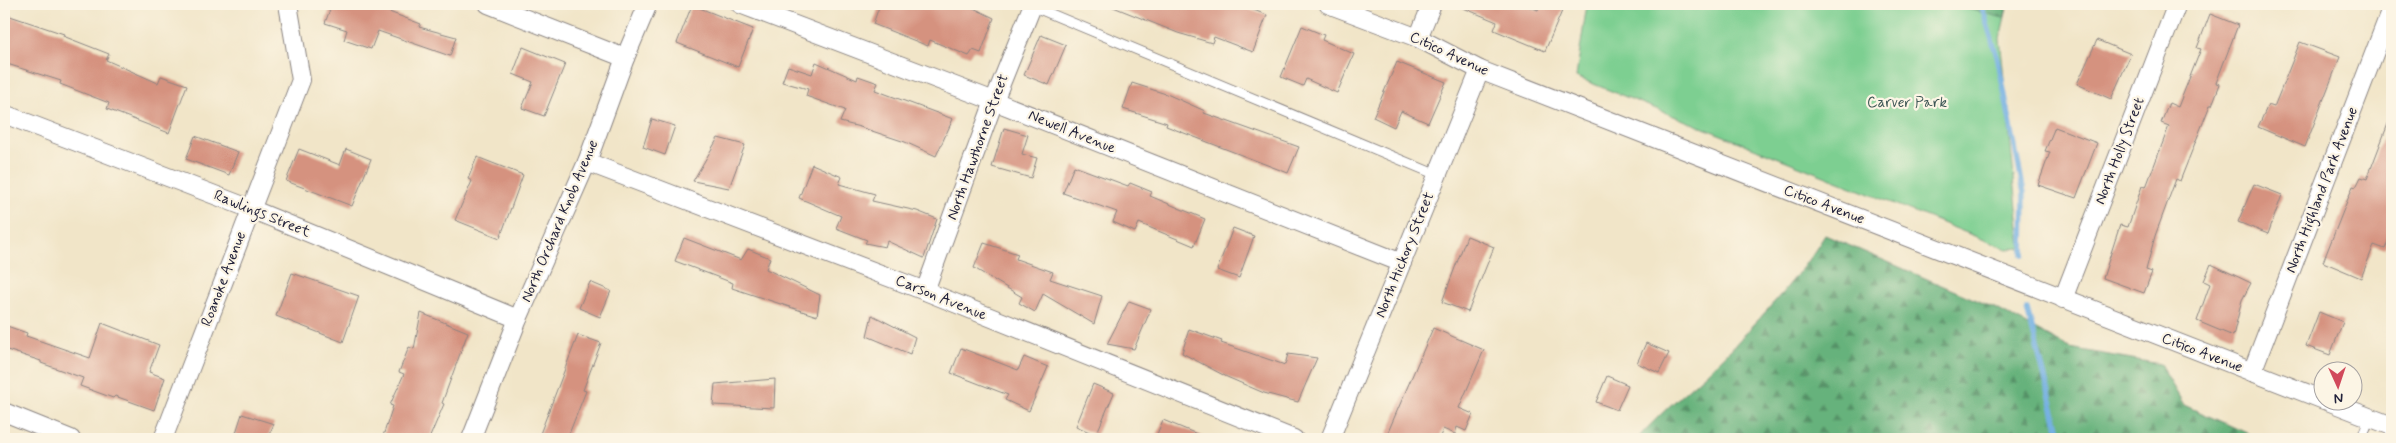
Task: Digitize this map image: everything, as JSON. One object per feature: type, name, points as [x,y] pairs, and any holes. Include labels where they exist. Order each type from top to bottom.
[{"type":"street","name":"Roanoke Avenue","points":[[163,439],[301,80],[288,4]]},
{"type":"street","points":[[488,4],[625,58]]},
{"type":"street","name":"North Orchard Knob Avenue","points":[[471,439],[518,319],[587,162],[625,58],[648,4]]},
{"type":"street","name":"Newell Avenue","points":[[740,4],[994,101],[1402,263]]},
{"type":"street","name":"Citico Avenue","points":[[1328,4],[1418,38],[1480,70],[2314,396]]},
{"type":"street","points":[[1418,38],[1432,4]]},
{"type":"street","name":"North Holly Street","points":[[2063,299],[2177,4]]},
{"type":"street","name":"North Hawthorne Street","points":[[925,292],[994,101],[1032,5]]},
{"type":"street","name":"North Highland Park Avenue","points":[[2252,372],[2392,7]]},
{"type":"street","name":"North Hickory Street","points":[[1330,439],[1480,70]]},
{"type":"street","name":"Rawlings Street","points":[[4,114],[250,209],[518,319]]},
{"type":"street","name":"Carson Avenue","points":[[587,162],[925,292],[1294,439]]},
{"type":"street","name":"Citico Avenue","points":[[2350,410],[2392,426]]},
{"type":"street","points":[[4,412],[71,439]]},
{"type":"lane","points":[[1032,5],[1438,175]]},
{"type":"lane","points":[[2362,439],[2370,418]]},
{"type":"green space","name":"Carver Park","points":[[1587,4],[2008,4],[2000,38],[2021,248],[2007,249],[1576,77]]},
{"type":"green space","points":[[1967,4],[2008,4],[2004,18],[1968,9]]},
{"type":"green space","points":[[1825,235],[1997,309],[2070,348],[2160,364],[2184,405],[2249,434],[2249,439],[1637,439],[1719,361],[1756,322],[1793,280]]},
{"type":"building","points":[[332,4],[368,4],[421,24],[419,27],[456,37],[450,56],[378,31],[371,49],[344,40],[347,30],[325,23]]},
{"type":"building","points":[[880,4],[965,4],[994,18],[981,53],[973,50],[969,56],[930,40],[928,46],[873,24]]},
{"type":"building","points":[[1106,4],[1237,4],[1267,15],[1253,52],[1214,37],[1212,43],[1178,33]]},
{"type":"building","points":[[1454,4],[1522,4],[1538,10],[1540,4],[1565,4],[1545,51],[1494,30],[1497,22]]},
{"type":"building","points":[[692,5],[753,29],[738,67],[677,43]]},
{"type":"building","points":[[4,14],[64,34],[63,36],[109,54],[106,60],[158,83],[161,76],[187,85],[169,133],[107,109],[109,103],[60,84],[61,81],[4,63]]},
{"type":"building","points":[[2210,14],[2238,25],[2216,83],[2220,84],[2212,105],[2210,105],[2180,181],[2176,179],[2155,236],[2146,270],[2152,272],[2144,293],[2103,278],[2120,225],[2128,227],[2142,186],[2146,187],[2169,126],[2161,123],[2169,103],[2178,107],[2201,49],[2197,48]]},
{"type":"building","points":[[1302,26],[1324,35],[1322,40],[1354,54],[1337,93],[1306,79],[1303,86],[1281,77]]},
{"type":"building","points":[[1041,35],[1066,45],[1049,85],[1024,75]]},
{"type":"building","points":[[2097,40],[2131,54],[2111,99],[2077,84]]},
{"type":"building","points":[[2300,42],[2340,57],[2305,147],[2258,127],[2268,105],[2274,107]]},
{"type":"building","points":[[523,47],[565,64],[544,116],[522,108],[533,82],[513,74]]},
{"type":"building","points":[[816,62],[857,80],[858,76],[878,83],[875,90],[953,119],[936,156],[905,142],[840,122],[845,110],[806,96],[808,89],[782,82],[788,66],[812,74]]},
{"type":"building","points":[[1397,62],[1446,82],[1428,123],[1401,111],[1394,127],[1373,117]]},
{"type":"building","points":[[1132,83],[1169,95],[1205,111],[1204,113],[1299,147],[1288,173],[1166,126],[1167,123],[1123,109]]},
{"type":"building","points":[[2391,116],[2392,230],[2385,249],[2374,245],[2361,278],[2323,262],[2353,186],[2356,187],[2361,177],[2367,179]]},
{"type":"building","points":[[652,119],[675,126],[665,155],[643,147]]},
{"type":"building","points":[[2055,127],[2097,143],[2076,198],[2038,185],[2050,152],[2045,151]]},
{"type":"building","points":[[1004,128],[1028,135],[1022,154],[1037,158],[1031,178],[992,167]]},
{"type":"building","points":[[195,136],[238,152],[229,175],[186,159]]},
{"type":"building","points":[[718,138],[745,145],[729,188],[693,181]]},
{"type":"building","points":[[299,149],[340,165],[346,149],[371,159],[352,206],[286,181]]},
{"type":"building","points":[[477,157],[523,175],[500,238],[455,220],[472,181],[468,179]]},
{"type":"building","points":[[812,164],[842,177],[839,184],[875,194],[872,201],[917,211],[937,219],[924,258],[887,241],[885,247],[865,243],[867,240],[836,228],[841,216],[799,198]]},
{"type":"building","points":[[1074,166],[1128,186],[1130,183],[1152,192],[1150,196],[1205,219],[1194,246],[1139,223],[1135,232],[1113,222],[1117,212],[1063,193]]},
{"type":"building","points":[[2254,184],[2282,195],[2268,234],[2238,222]]},
{"type":"building","points":[[1233,228],[1254,236],[1239,278],[1217,270]]},
{"type":"building","points":[[1467,236],[1494,247],[1468,312],[1442,302]]},
{"type":"building","points":[[684,238],[741,260],[748,249],[770,258],[766,269],[820,295],[817,316],[732,288],[733,283],[675,261]]},
{"type":"building","points":[[984,243],[1018,254],[1016,259],[1053,272],[1050,279],[1102,296],[1094,324],[1043,294],[1035,312],[1019,303],[1022,297],[974,268]]},
{"type":"building","points":[[2211,264],[2251,283],[2242,300],[2233,336],[2197,321],[2210,284],[2204,281]]},
{"type":"building","points":[[292,273],[359,296],[343,342],[276,316]]},
{"type":"building","points":[[590,282],[611,291],[600,317],[579,308]]},
{"type":"building","points":[[1129,301],[1151,309],[1134,349],[1107,344]]},
{"type":"building","points":[[2319,312],[2343,322],[2330,355],[2306,346]]},
{"type":"building","points":[[421,313],[468,332],[442,403],[444,404],[429,439],[382,439],[393,406],[390,405],[404,374],[399,372],[409,347],[414,349]]},
{"type":"building","points":[[872,315],[915,337],[910,354],[867,336]]},
{"type":"building","points":[[102,323],[159,345],[149,372],[165,378],[154,410],[80,386],[83,378],[4,349],[4,325],[27,333],[26,336],[90,358]]},
{"type":"building","points":[[1433,328],[1484,350],[1459,408],[1473,414],[1466,431],[1457,427],[1455,434],[1443,429],[1439,439],[1385,439]]},
{"type":"building","points":[[1189,329],[1222,341],[1221,343],[1285,365],[1288,354],[1317,358],[1298,402],[1264,393],[1227,377],[1182,353]]},
{"type":"building","points":[[578,335],[601,343],[583,390],[586,391],[567,439],[538,439]]},
{"type":"building","points":[[1646,343],[1669,353],[1659,373],[1637,363]]},
{"type":"building","points":[[961,348],[1018,370],[1024,357],[1048,367],[1029,411],[1005,400],[1008,395],[951,373]]},
{"type":"building","points":[[1607,376],[1628,385],[1617,410],[1596,402]]},
{"type":"building","points":[[775,379],[774,408],[713,405],[715,384]]},
{"type":"building","points":[[1093,384],[1114,393],[1096,435],[1076,426]]},
{"type":"building","points":[[242,414],[274,424],[267,439],[234,439]]},
{"type":"building","points":[[1163,420],[1209,439],[1155,439]]},
{"type":"waterway","points":[[1981,4],[1998,60],[2024,193],[2023,255]]},
{"type":"waterway","points":[[2027,309],[2061,439]]}]
